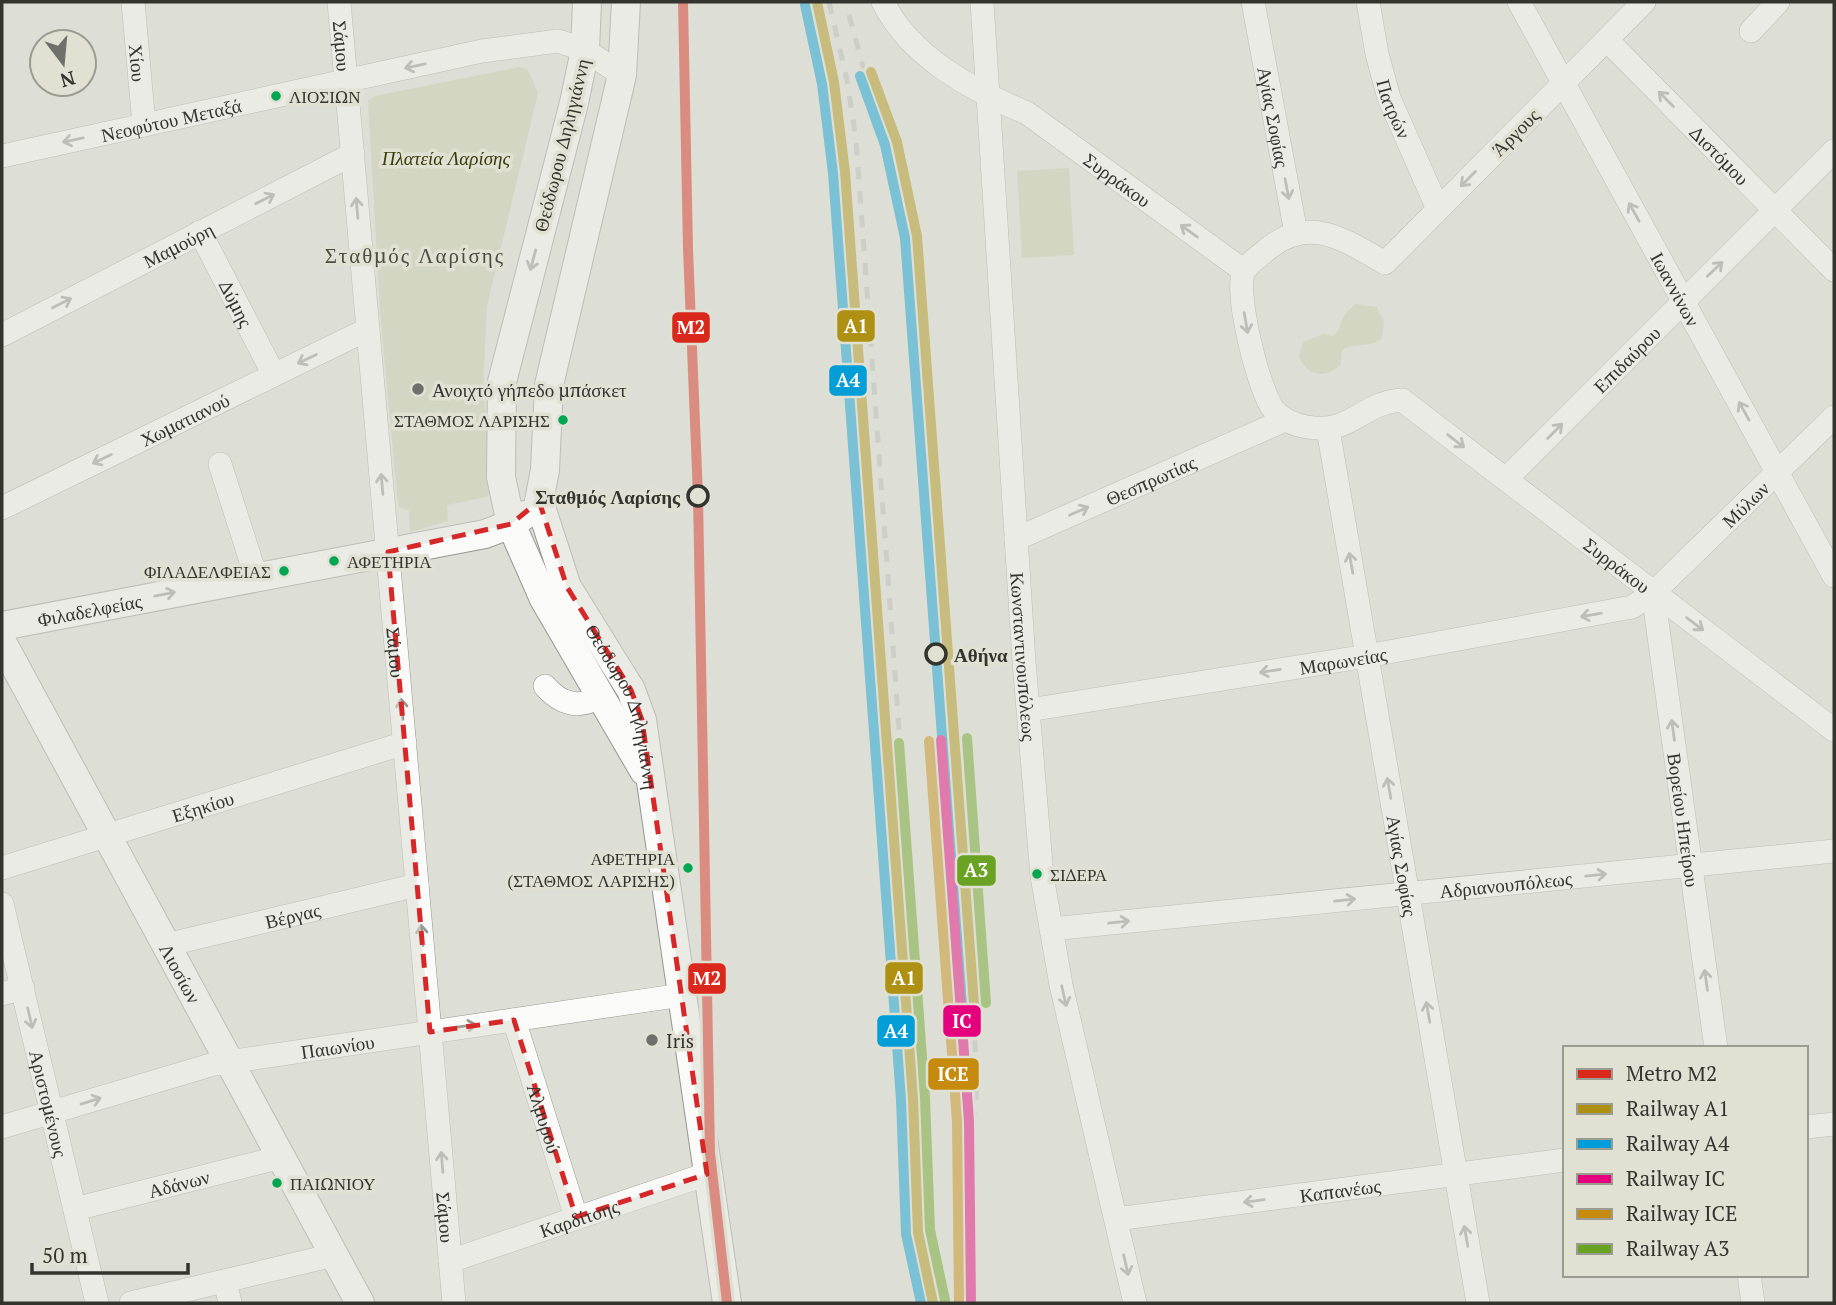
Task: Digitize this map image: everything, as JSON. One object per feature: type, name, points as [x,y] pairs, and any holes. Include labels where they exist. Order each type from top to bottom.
[{"type":"main road","name":"Θεόδωρου Δηληγιάννη","points":[[587,2],[585,51],[575,103],[502,382],[501,477],[511,524],[544,599],[649,779]]},
{"type":"main road","points":[[538,501],[545,470],[549,385],[622,75],[626,2]]},
{"type":"main road","name":"Θεόδωρου Δηληγιάννη","points":[[538,501],[567,587],[631,690],[642,720],[649,779]]},
{"type":"main road","name":"Φιλαδελφείας","points":[[3,644],[257,577],[485,534],[511,524],[538,501]]},
{"type":"main road","name":"Λιοσίων","points":[[3,644],[360,1303]]},
{"type":"main road","points":[[649,779],[727,1303]]},
{"type":"street","name":"Χίου","points":[[133,2],[144,125]]},
{"type":"street","name":"Σάμου","points":[[339,2],[454,1303]]},
{"type":"street","name":"Συρράκου","points":[[883,2],[918,49],[987,96],[1027,113],[1244,271]]},
{"type":"street","name":"Κωνσταντινουπόλεως","points":[[982,2],[1016,539],[1042,876],[1051,929],[1135,1303]]},
{"type":"street","name":"Αγίας Σοφίας","points":[[1253,2],[1296,233]]},
{"type":"street","name":"Πατρών","points":[[1367,2],[1377,54],[1390,99],[1438,209]]},
{"type":"street","name":"Ιωαννίνων","points":[[1519,2],[1834,576]]},
{"type":"street","name":"Άργους","points":[[1296,233],[1312,230],[1329,234],[1385,263],[1644,2]]},
{"type":"street","points":[[1751,31],[1778,2]]},
{"type":"street","name":"Διστόμου","points":[[1607,40],[1834,270]]},
{"type":"street","name":"Νεοφύτου Μεταξά","points":[[2,156],[346,81],[547,41],[566,43],[585,51],[622,75]]},
{"type":"street","name":"Επιδαύρου","points":[[1506,479],[1834,151]]},
{"type":"street","name":"Μαμούρη","points":[[2,335],[353,154]]},
{"type":"street","name":"Δύμης","points":[[200,232],[274,375]]},
{"type":"street","points":[[1296,233],[1275,243],[1244,271],[1245,322],[1271,408],[1285,420],[1305,427],[1328,429]]},
{"type":"street","name":"Χωματιανού","points":[[2,508],[368,329]]},
{"type":"street","name":"Συρράκου","points":[[1328,429],[1353,420],[1382,401],[1402,400],[1834,730]]},
{"type":"street","name":"Μύλων","points":[[1654,593],[1834,416]]},
{"type":"street","name":"Θεσπρωτίας","points":[[1016,539],[1285,420]]},
{"type":"street","name":"Αγίας Σοφίας","points":[[1328,429],[1478,1303]]},
{"type":"street","points":[[220,464],[257,577]]},
{"type":"street","name":"Μαρωνείας","points":[[1029,710],[1367,656],[1632,607],[1654,593]]},
{"type":"street","name":"Βορείου Ηπείρου","points":[[1654,593],[1716,1046]]},
{"type":"street","points":[[545,686],[553,695],[574,704],[585,703],[601,694]]},
{"type":"street","name":"Εξηκίου","points":[[2,868],[405,743]]},
{"type":"street","name":"Αδριανουπόλεως","points":[[1051,929],[1834,851]]},
{"type":"street","name":"Βέργας","points":[[166,945],[417,885]]},
{"type":"street","name":"Αριστομένους","points":[[2,904],[12,991],[52,1113],[97,1303]]},
{"type":"street","name":"Παιωνίου","points":[[2,1127],[229,1062],[682,995]]},
{"type":"street","name":"Αλμυρού","points":[[513,1020],[576,1217]]},
{"type":"street","points":[[1808,1127],[1834,1124]]},
{"type":"street","name":"Αδάνων","points":[[75,1209],[281,1157]]},
{"type":"street","name":"Καπανέως","points":[[1116,1219],[1563,1160]]},
{"type":"street","name":"Καρδίτσης","points":[[450,1261],[707,1174]]},
{"type":"street","points":[[131,1303],[334,1255]]},
{"type":"street","points":[[1749,1277],[1753,1303]]},
{"type":"street","points":[[225,1281],[230,1303]]},
{"type":"highlighted area","points":[[539,501],[567,587],[631,690],[642,720],[707,1174],[576,1217],[514,1020],[430,1032],[388,552],[511,524]]},
{"type":"green space","name":"Πλατεία Λαρίσης","points":[[519,67],[528,70],[538,93],[487,306],[483,389],[494,486],[487,497],[447,505],[448,521],[410,532],[409,511],[399,507],[396,485],[380,311],[368,101],[375,96]]},
{"type":"green space","points":[[1069,168],[1074,255],[1022,258],[1017,171]]},
{"type":"green space","points":[[1356,304],[1377,307],[1384,322],[1382,338],[1342,350],[1341,364],[1329,372],[1312,372],[1299,357],[1303,342],[1323,334],[1333,336],[1346,313]]},
{"type":"railway","points":[[829,2],[847,80],[856,140],[900,743]]},
{"type":"railway","points":[[849,15],[891,169],[904,238],[941,740]]},
{"type":"railway","points":[[970,1172],[976,1095],[974,1004]]},
{"type":"metro line","name":"Μ2","points":[[683,2],[688,249],[698,496],[710,1153],[727,1303]]},
{"type":"rail line","name":"A1","points":[[817,2],[834,82],[845,172],[913,1099],[918,1232],[933,1303]]},
{"type":"rail line","name":"A4","points":[[805,5],[822,84],[833,173],[901,1100],[906,1234],[921,1303]]},
{"type":"rail line","name":"A1","points":[[871,72],[897,142],[917,236],[974,1004]]},
{"type":"rail line","name":"A4","points":[[860,76],[885,145],[905,238],[962,1005]]},
{"type":"rail line","name":"A3","points":[[967,738],[986,1003]]},
{"type":"rail line","name":"IC","points":[[941,740],[969,1121],[971,1303]]},
{"type":"rail line","name":"ICE","points":[[929,741],[957,1122],[959,1303]]},
{"type":"rail line","name":"A3","points":[[899,743],[925,1098],[930,1230],[945,1300]]},
{"type":"place","name":"ΛΙΟΣΙΩΝ","points":[[276,96]]},
{"type":"place","name":"Ανοιχτό γήπεδο μπάσκετ","points":[[418,389]]},
{"type":"place","name":"ΣΤΑΘΜΟΣ ΛΑΡΙΣΗΣ","points":[[563,420]]},
{"type":"place","name":"Σταθμός Λαρίσης","points":[[698,496]]},
{"type":"place","name":"ΑΦΕΤΗΡΙΑ","points":[[334,561]]},
{"type":"place","name":"ΦΙΛΑΔΕΛΦΕΙΑΣ","points":[[284,571]]},
{"type":"place","name":"Αθήνα","points":[[936,654]]},
{"type":"place","name":"ΑΦΕΤΗΡΙΑ (ΣΤΑΘΜΟΣ ΛΑΡΙΣΗΣ)","points":[[688,868]]},
{"type":"place","name":"ΣΙΔΕΡΑ","points":[[1037,874]]},
{"type":"place","name":"Iris","points":[[652,1040]]},
{"type":"place","name":"ΠΑΙΩΝΙΟΥ","points":[[277,1183]]},
{"type":"district","name":"Σταθμός Λαρίσης","points":[[415,255]]}]
